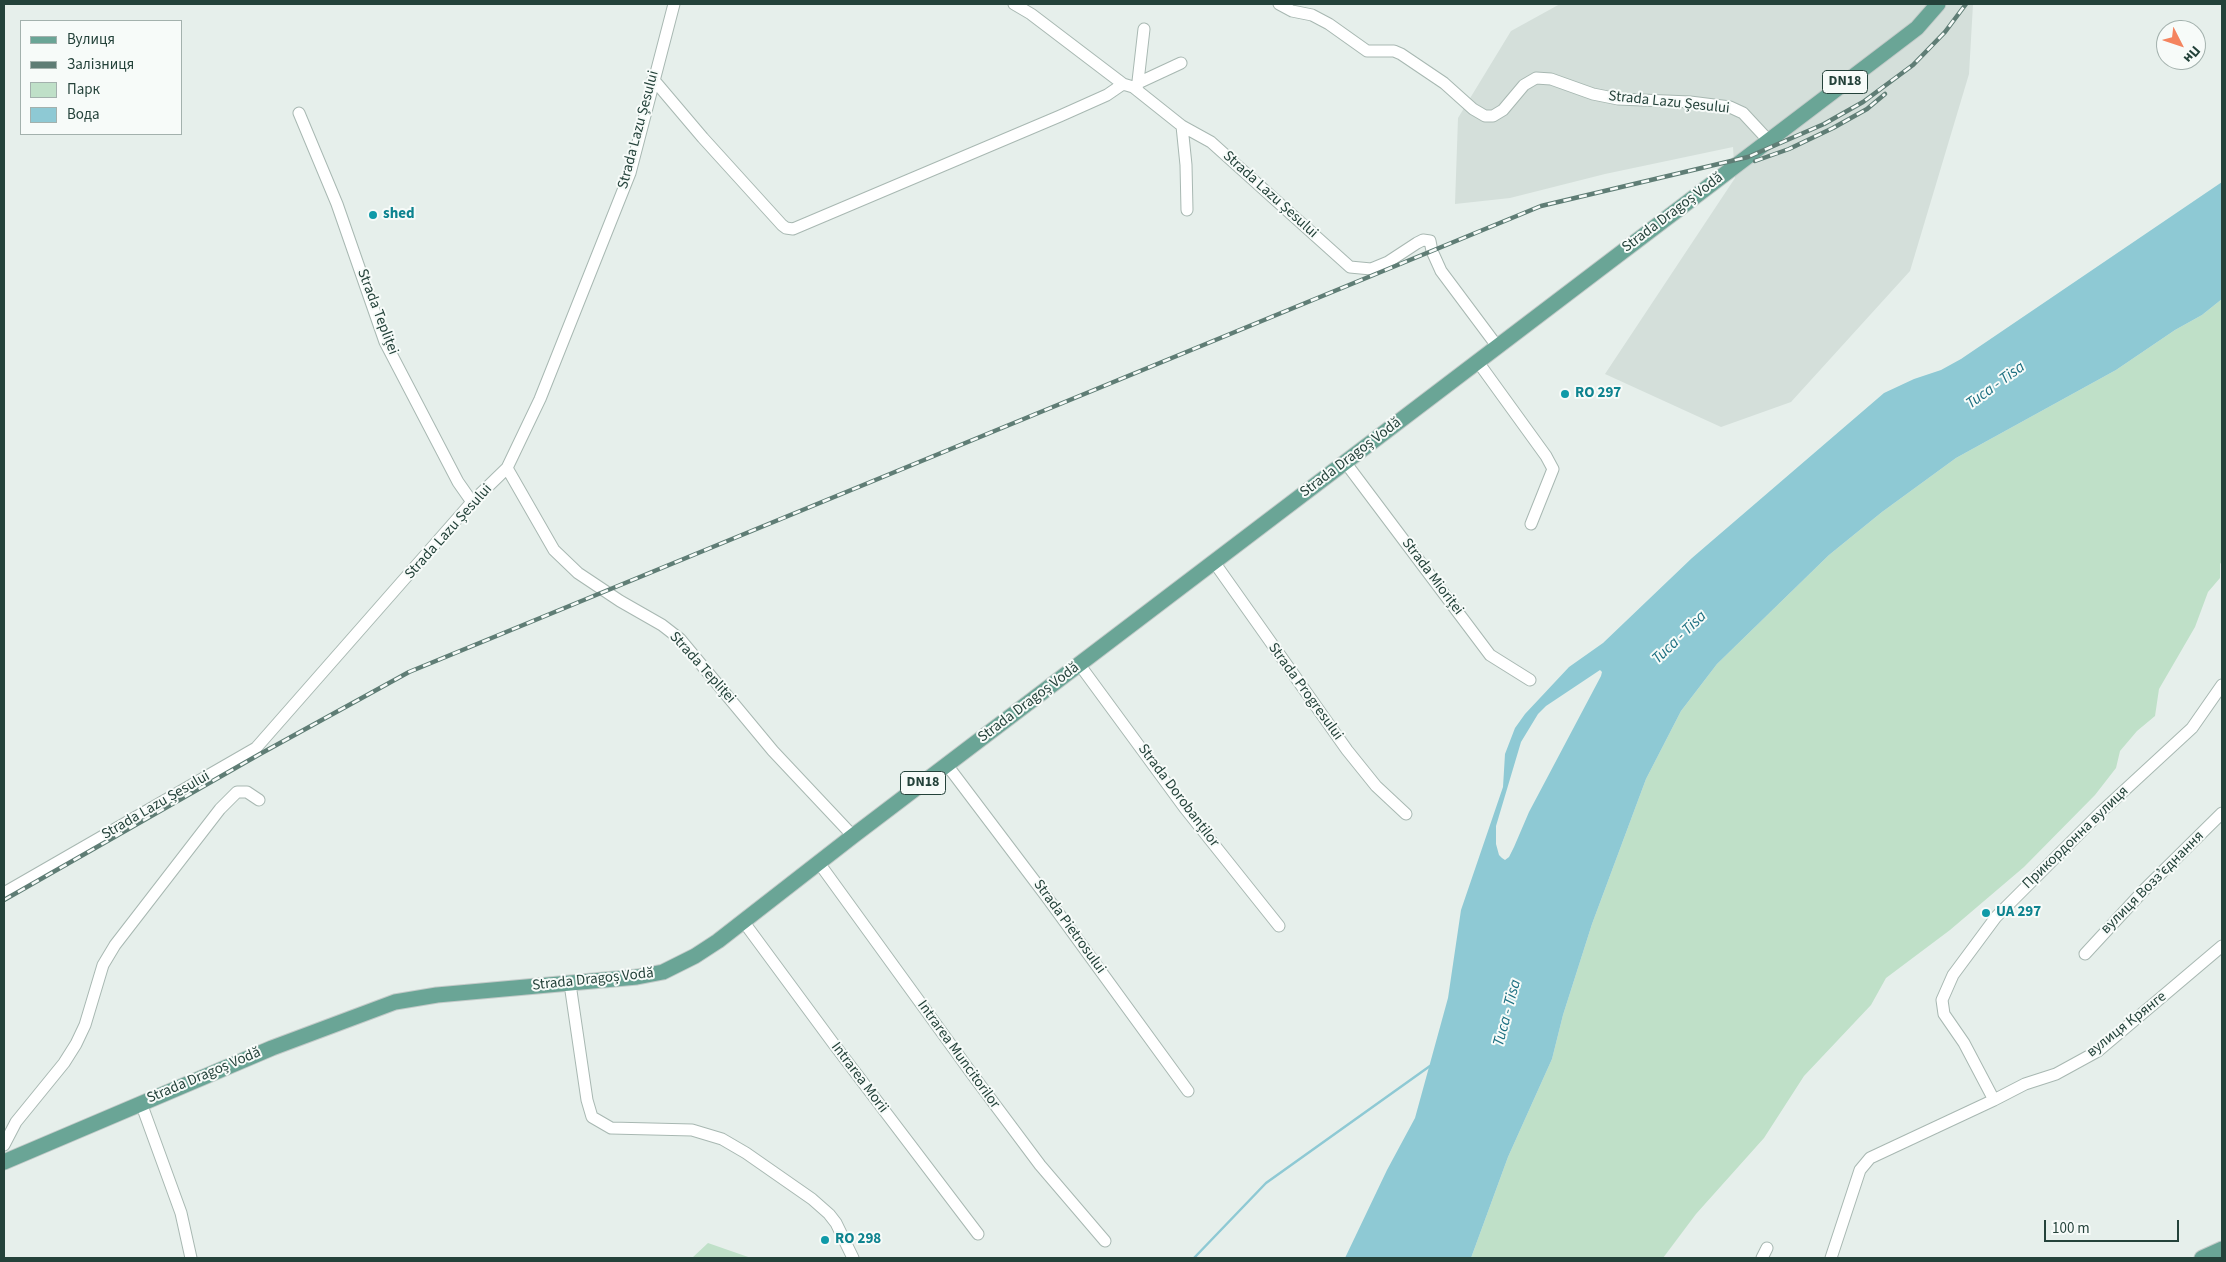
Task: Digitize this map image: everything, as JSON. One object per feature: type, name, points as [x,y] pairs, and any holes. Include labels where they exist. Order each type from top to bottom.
[{"type":"main road","name":"Strada Dragoș Vodă","points":[[4,1162],[272,1048],[395,1002],[437,996],[637,978],[663,972],[695,956],[718,941],[853,836],[1917,28],[1938,4]]},
{"type":"main road","points":[[2202,1258],[2222,1250]]},
{"type":"street","name":"Strada Lazu Șesului","points":[[4,893],[256,748],[472,502],[506,468],[540,399],[630,173],[674,4]]},
{"type":"street","name":"Strada Lazu Șesului","points":[[1014,4],[1031,14],[1122,84],[1138,86],[1182,126],[1211,142],[1350,267],[1371,269],[1395,258],[1423,240],[1430,242],[1441,272],[1498,346]]},
{"type":"street","name":"Strada Lazu Șesului","points":[[1285,5],[1312,15],[1329,24],[1366,50],[1394,51],[1400,54],[1444,83],[1473,109],[1485,116],[1494,116],[1503,110],[1524,85],[1536,78],[1551,79],[1593,94],[1618,99],[1690,102],[1730,107],[1743,112],[1769,141]]},
{"type":"street","points":[[1138,86],[1144,29]]},
{"type":"street","points":[[1138,86],[1181,63]]},
{"type":"street","points":[[653,79],[782,225],[793,229],[1060,116],[1107,95],[1122,84]]},
{"type":"street","name":"Strada Tepliței","points":[[299,113],[337,204],[385,342],[458,482],[472,502]]},
{"type":"street","points":[[1182,126],[1186,165],[1187,210]]},
{"type":"street","points":[[1478,362],[1546,456],[1553,469],[1531,524]]},
{"type":"street","name":"Strada Mioriței","points":[[1345,462],[1490,654],[1530,680]]},
{"type":"street","name":"Strada Tepliței","points":[[506,468],[554,550],[578,573],[620,602],[662,625],[680,640],[774,751],[853,836]]},
{"type":"street","name":"Strada Progresului","points":[[1214,562],[1347,750],[1376,786],[1406,814]]},
{"type":"street","name":"Strada Dorobanților","points":[[1079,664],[1184,807],[1280,926]]},
{"type":"street","name":"Прикордонна вулиця","points":[[1994,1100],[1964,1042],[1944,1014],[1942,1000],[1946,988],[1975,944],[1996,917],[2101,812],[2192,728],[2222,685]]},
{"type":"street","name":"Strada Pietrosului","points":[[948,765],[1188,1091]]},
{"type":"street","points":[[4,1145],[16,1122],[64,1063],[76,1044],[85,1026],[103,965],[114,944],[220,809],[237,792],[247,792],[258,800]]},
{"type":"street","name":"вулиця Воззʼєднання","points":[[2085,954],[2145,889],[2222,813]]},
{"type":"street","name":"Intrarea Muncitorilor","points":[[819,863],[1029,1150],[1105,1241]]},
{"type":"street","name":"Intrarea Morii","points":[[743,921],[978,1234]]},
{"type":"street","name":"вулиця Крянге","points":[[1994,1100],[2025,1084],[2056,1074],[2098,1051],[2222,946]]},
{"type":"street","points":[[570,984],[587,1100],[592,1117],[611,1128],[692,1130],[722,1139],[812,1199],[836,1223],[853,1258]]},
{"type":"street","points":[[1831,1258],[1860,1170],[1870,1158],[1994,1100]]},
{"type":"street","points":[[142,1103],[181,1212],[191,1258]]},
{"type":"shaded area","points":[[1560,4],[1973,4],[1969,74],[1910,271],[1791,402],[1721,427],[1605,374],[1735,178],[1733,147],[1605,174],[1510,198],[1455,204],[1458,118],[1511,31]]},
{"type":"green space","points":[[2222,299],[2222,561],[2220,564],[2220,578],[2208,592],[2195,627],[2159,689],[2155,716],[2137,731],[2120,751],[2116,768],[2095,795],[2024,867],[1950,930],[1886,978],[1871,1005],[1804,1076],[1764,1138],[1696,1214],[1663,1258],[1471,1258],[1508,1157],[1552,1059],[1563,1015],[1592,924],[1646,779],[1681,711],[1717,664],[1829,555],[1882,512],[1956,458],[2116,370],[2175,330],[2202,315]]},
{"type":"green space","points":[[708,1243],[751,1258],[692,1258]]},
{"type":"water","name":"Тиса - Tisa","points":[[2222,182],[2222,299],[2202,315],[2175,330],[2116,370],[1956,458],[1882,512],[1829,555],[1717,664],[1681,711],[1646,779],[1592,924],[1563,1015],[1552,1059],[1508,1157],[1471,1258],[1345,1258],[1387,1170],[1415,1118],[1448,998],[1461,910],[1503,787],[1505,754],[1515,728],[1525,714],[1569,667],[1603,643],[1692,558],[1884,393],[1914,379],[1941,370],[1961,359]],"holes":[[[1600,670],[1602,672],[1529,812],[1509,857],[1505,860],[1499,855],[1496,844],[1496,826],[1521,742],[1538,714],[1546,706]]]},
{"type":"waterway","points":[[1194,1258],[1266,1183],[1430,1066]]},
{"type":"railway","points":[[4,900],[260,754],[409,672],[1541,206],[1748,157],[1824,124],[1863,102],[1913,65],[1945,32],[1966,4]]},
{"type":"railway","points":[[1755,161],[1789,149],[1833,128],[1867,109],[1885,94]]},
{"type":"place","name":"shed","points":[[373,215]]},
{"type":"place","name":"RO 297","points":[[1565,394]]},
{"type":"place","name":"UA 297","points":[[1986,913]]},
{"type":"place","name":"RO 298","points":[[825,1240]]}]
